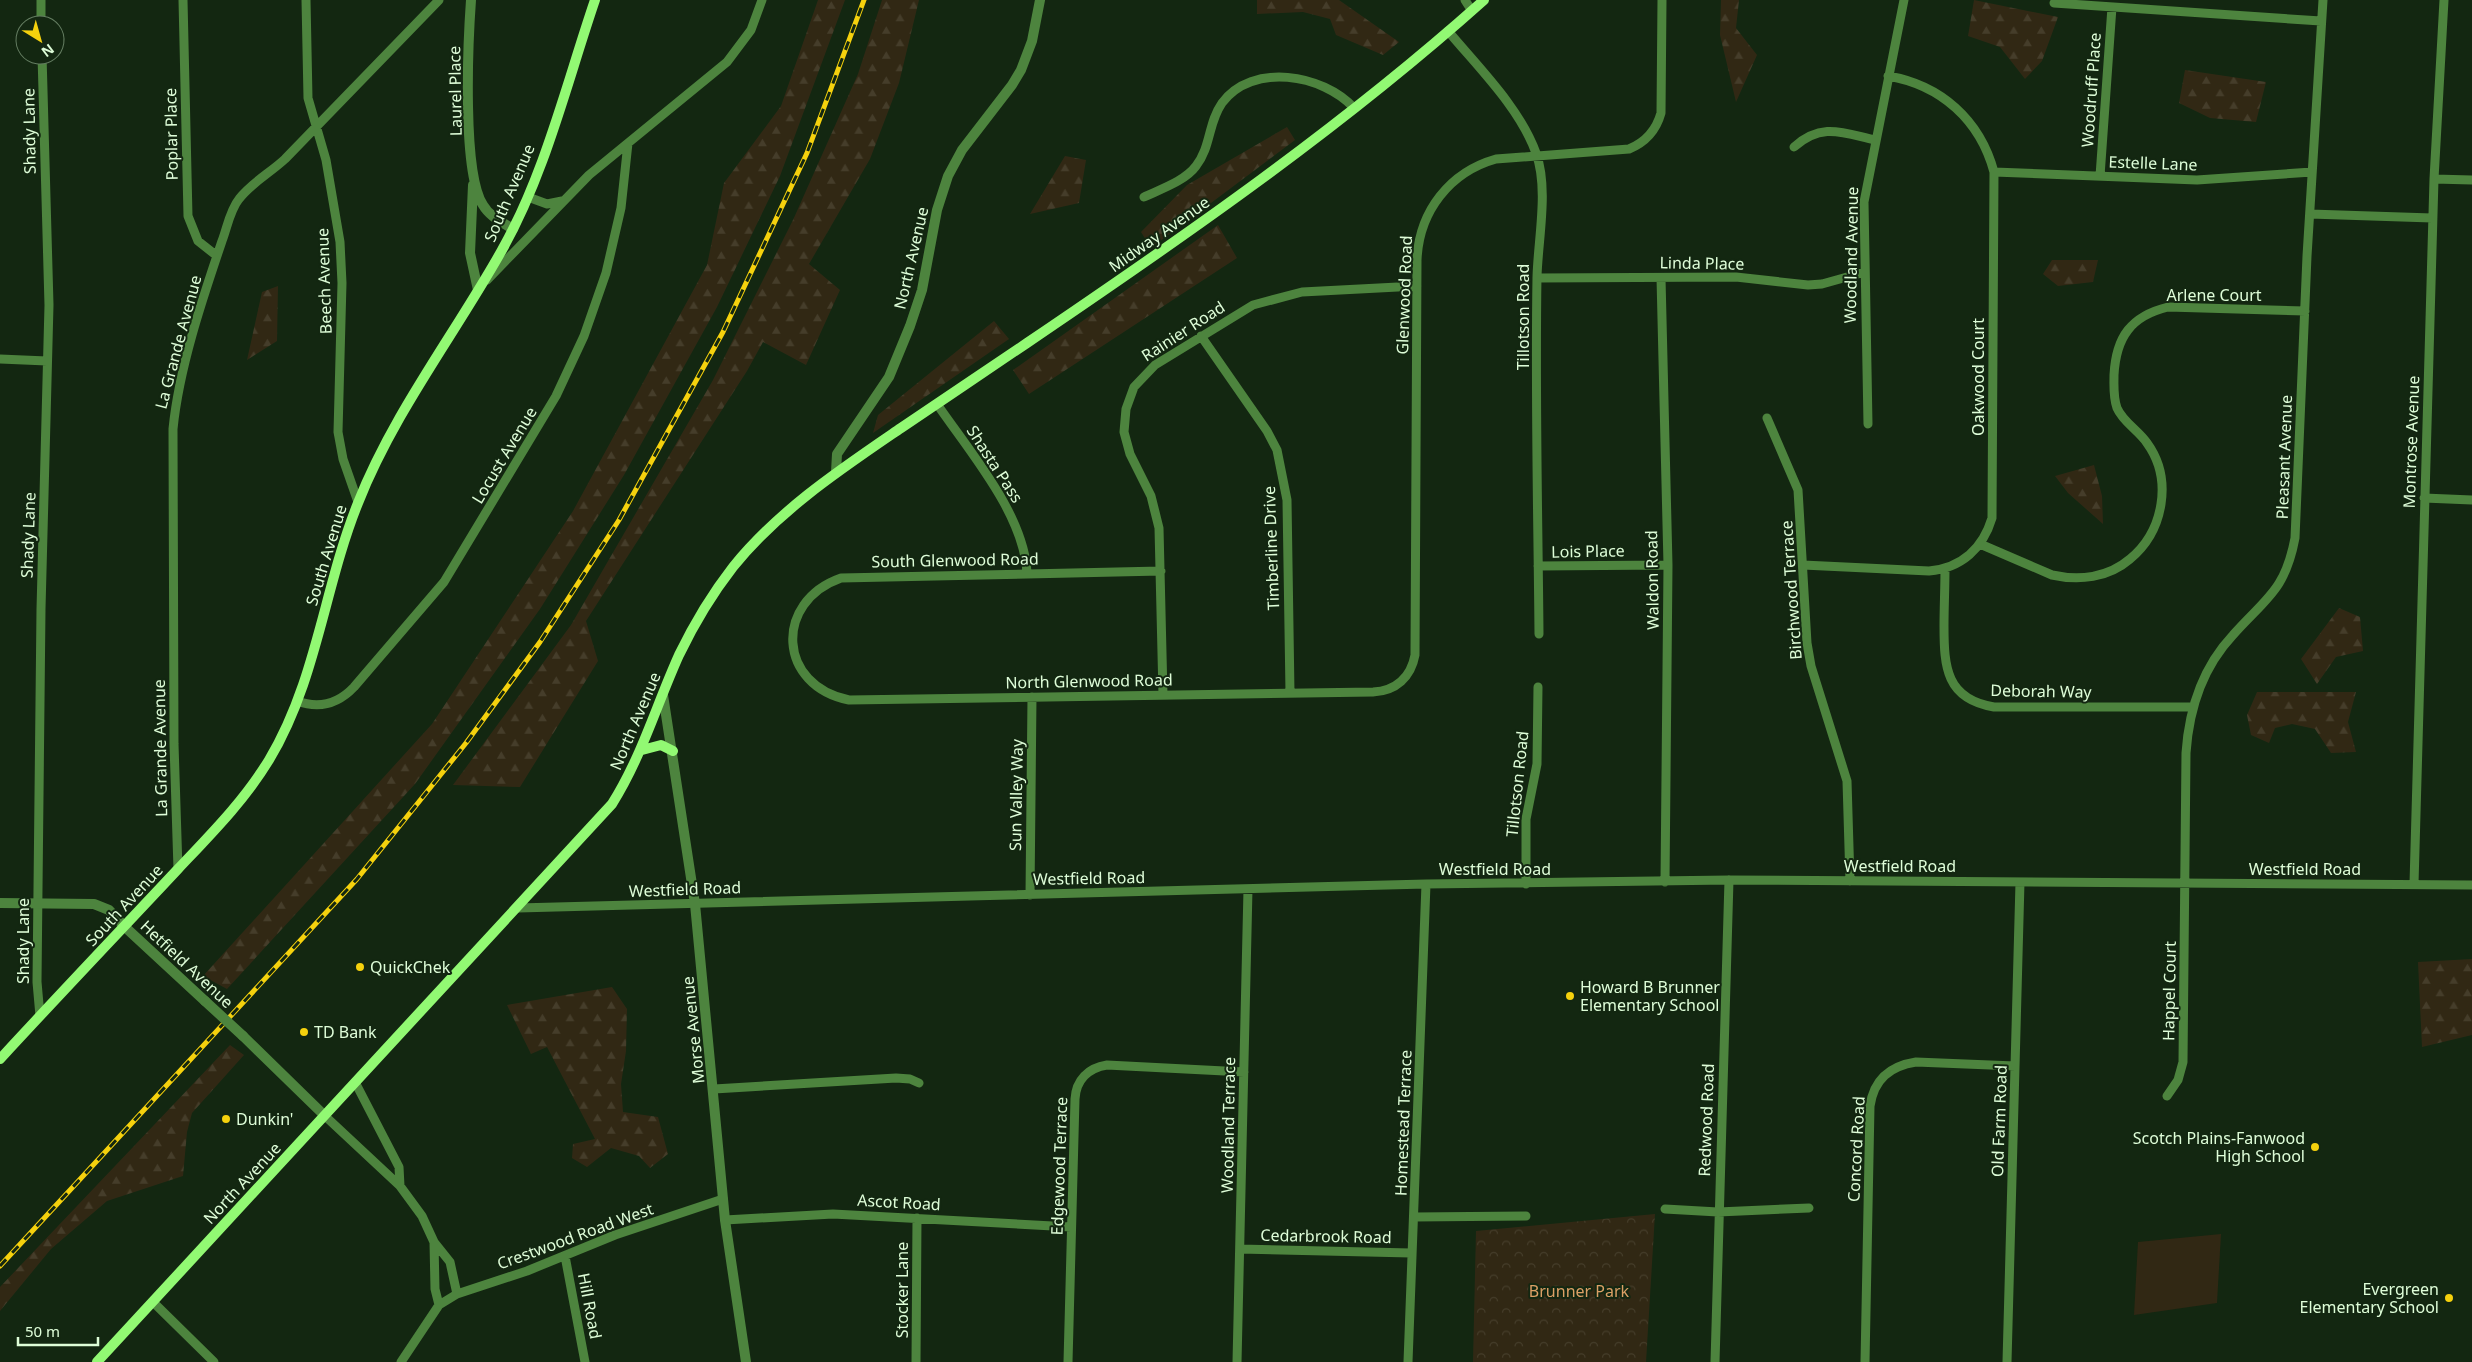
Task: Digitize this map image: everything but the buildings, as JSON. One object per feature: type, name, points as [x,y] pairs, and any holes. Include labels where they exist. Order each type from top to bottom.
[{"type":"main road","name":"South Avenue","points":[[0,1059],[125,927],[244,796],[286,729],[305,682],[346,536],[358,502],[412,395],[478,290],[513,228],[528,196],[595,0]]},
{"type":"main road","name":"Midway Avenue","points":[[836,472],[1162,252],[1280,166],[1354,108],[1484,0]]},
{"type":"main road","name":"North Avenue","points":[[97,1362],[612,804],[642,750],[690,633],[734,566],[780,518],[836,472]]},
{"type":"main road","points":[[642,750],[661,745],[673,751]]},
{"type":"street","points":[[41,0],[41,15]]},
{"type":"street","name":"Poplar Place","points":[[183,0],[188,216],[198,241],[217,256]]},
{"type":"street","name":"Beech Avenue","points":[[306,0],[308,98],[314,126],[326,160],[340,242],[342,283],[338,432],[343,459],[358,502]]},
{"type":"street","name":"La Grande Avenue","points":[[178,869],[174,734],[172,429],[180,380],[217,256],[238,200],[250,187],[285,159],[314,126],[439,0]]},
{"type":"street","name":"Laurel Place","points":[[471,0],[468,103],[474,182],[470,208],[470,253],[478,290]]},
{"type":"street","points":[[478,290],[589,174],[727,62],[751,30],[762,0]]},
{"type":"street","name":"North Avenue","points":[[836,472],[837,454],[885,384],[910,326],[922,290],[937,210],[948,176],[962,150],[1012,85],[1021,70],[1032,41],[1040,0]]},
{"type":"street","points":[[1465,0],[1472,11]]},
{"type":"street","name":"Glenwood Road","points":[[1407,675],[1415,655],[1417,286],[1418,252],[1422,230],[1430,210],[1442,192],[1466,171],[1486,162],[1537,155],[1629,149],[1638,145],[1653,132],[1661,113],[1662,0]]},
{"type":"street","name":"Woodland Avenue","points":[[1868,424],[1864,202],[1904,0]]},
{"type":"street","name":"Pleasant Avenue","points":[[2186,883],[2186,753],[2193,707],[2201,684],[2220,650],[2271,597],[2290,563],[2296,525],[2312,172],[2323,0]]},
{"type":"street","name":"Montrose Avenue","points":[[2414,884],[2432,218],[2444,0]]},
{"type":"street","points":[[2054,3],[2321,21]]},
{"type":"street","name":"Woodruff Place","points":[[2100,176],[2112,7]]},
{"type":"street","name":"Tillotson Road","points":[[1448,30],[1516,114],[1530,137],[1537,155],[1542,183],[1537,278],[1539,634]]},
{"type":"street","name":"Shady Lane","points":[[40,1016],[37,982],[41,609],[49,305],[42,65]]},
{"type":"street","points":[[1144,198],[1195,168],[1208,147],[1214,118],[1221,104],[1229,95],[1250,81],[1272,76],[1294,78],[1331,89],[1354,108]]},
{"type":"street","name":"Oakwood Court","points":[[1803,565],[1929,571],[1945,568],[1962,561],[1980,544],[1988,531],[1993,511],[1994,172],[1981,139],[1958,109],[1925,87],[1888,76]]},
{"type":"street","points":[[1794,147],[1806,136],[1820,132],[1834,131],[1875,140]]},
{"type":"street","name":"Locust Avenue","points":[[297,701],[312,705],[331,704],[348,694],[444,582],[544,418],[584,336],[606,273],[620,208],[628,143]]},
{"type":"street","name":"Estelle Lane","points":[[1994,172],[2197,180],[2312,172]]},
{"type":"street","points":[[2434,179],[2472,180]]},
{"type":"street","name":"Laurel Place","points":[[474,182],[482,205],[490,214],[513,228]]},
{"type":"street","points":[[528,196],[548,204],[564,200]]},
{"type":"street","points":[[2310,214],[2432,218]]},
{"type":"street","name":"Linda Place","points":[[1537,278],[1736,277],[1808,285],[1822,284],[1864,272]]},
{"type":"street","name":"Waldon Road","points":[[1661,278],[1668,565],[1665,882]]},
{"type":"street","name":"Rainier Road","points":[[1163,695],[1160,544],[1156,512],[1125,440],[1126,409],[1134,387],[1155,365],[1253,305],[1302,292],[1417,286]]},
{"type":"street","name":"Arlene Court","points":[[1980,544],[2052,575],[2064,578],[2100,575],[2124,564],[2149,538],[2160,513],[2162,495],[2159,468],[2152,451],[2142,436],[2122,417],[2115,401],[2115,362],[2117,350],[2126,332],[2144,316],[2168,307],[2305,311]]},
{"type":"street","name":"Timberline Drive","points":[[1201,336],[1267,431],[1277,450],[1282,470],[1287,500],[1290,693]]},
{"type":"street","points":[[0,359],[47,361]]},
{"type":"street","name":"Shasta Pass","points":[[938,404],[1001,498],[1020,540],[1026,561],[1026,574]]},
{"type":"street","name":"Birchwood Terrace","points":[[1767,418],[1798,490],[1810,666],[1847,781],[1850,881]]},
{"type":"street","points":[[2424,498],[2472,500]]},
{"type":"street","name":"Lois Place","points":[[1538,566],[1668,565]]},
{"type":"street","name":"Deborah Way","points":[[1945,568],[1946,668],[1956,687],[1972,701],[1994,707],[2193,707]]},
{"type":"street","name":"South Glenwood Road","points":[[794,646],[794,626],[798,614],[808,598],[817,589],[841,578],[1161,571]]},
{"type":"street","name":"North Glenwood Road","points":[[794,646],[796,658],[809,680],[824,692],[836,698],[858,700],[1380,692],[1399,684],[1407,675]]},
{"type":"street","name":"Tillotson Road","points":[[1526,884],[1526,818],[1537,764],[1538,687]]},
{"type":"street","name":"Morse Avenue","points":[[663,695],[695,904],[725,1220],[746,1362]]},
{"type":"street","name":"Sun Valley Way","points":[[1030,895],[1032,697]]},
{"type":"street","name":"Westfield Road","points":[[518,908],[1426,884],[1729,880],[2472,885]]},
{"type":"street","name":"Redwood Road","points":[[1714,1362],[1729,880]]},
{"type":"street","name":"Old Farm Road","points":[[2007,1362],[2020,882]]},
{"type":"street","name":"Happel Court","points":[[2167,1096],[2178,1080],[2183,1062],[2186,883]]},
{"type":"street","name":"Homestead Terrace","points":[[1408,1362],[1426,884]]},
{"type":"street","name":"Woodland Terrace","points":[[1237,1362],[1248,889]]},
{"type":"street","name":"Hetfield Avenue","points":[[0,903],[94,904],[109,910],[325,1116]]},
{"type":"street","name":"Concord Road","points":[[1865,1362],[1870,1106],[1875,1087],[1887,1072],[1904,1064],[1916,1062],[2015,1066]]},
{"type":"street","name":"Edgewood Terrace","points":[[1068,1362],[1075,1094],[1080,1080],[1087,1072],[1107,1065],[1244,1072]]},
{"type":"street","points":[[714,1089],[896,1078],[910,1078],[919,1083]]},
{"type":"street","points":[[355,1082],[399,1167],[400,1186]]},
{"type":"street","points":[[325,1116],[400,1186],[422,1216],[434,1242],[450,1262],[457,1294]]},
{"type":"street","name":"Crestwood Road West","points":[[439,1305],[457,1294],[565,1256],[615,1235],[723,1200]]},
{"type":"street","points":[[1665,1209],[1718,1212],[1809,1208]]},
{"type":"street","name":"Ascot Road","points":[[725,1220],[832,1214],[1071,1227]]},
{"type":"street","points":[[1414,1216],[1526,1216]]},
{"type":"street","name":"Stocker Lane","points":[[916,1362],[917,1218]]},
{"type":"street","points":[[402,1362],[439,1305],[434,1289],[434,1242]]},
{"type":"street","name":"Cedarbrook Road","points":[[1240,1249],[1411,1253]]},
{"type":"street","name":"Hill Road","points":[[565,1256],[585,1362]]},
{"type":"street","points":[[153,1302],[214,1362]]},
{"type":"green space","points":[[818,0],[845,0],[780,176],[717,307],[624,475],[540,609],[415,784],[227,989],[203,976],[432,724],[573,511],[707,265],[724,183],[781,106]]},
{"type":"green space","points":[[882,0],[919,0],[899,83],[870,159],[809,264],[840,290],[806,365],[763,342],[747,371],[586,621],[598,661],[520,787],[453,785],[571,625],[713,380],[793,220],[858,74]]},
{"type":"green space","points":[[1257,0],[1339,0],[1399,42],[1383,55],[1336,35],[1330,19],[1303,12],[1257,14]]},
{"type":"green space","points":[[1721,0],[1739,0],[1736,28],[1757,55],[1736,102],[1720,35]]},
{"type":"green space","points":[[1974,0],[2058,17],[2042,61],[2025,79],[2000,47],[1968,36]]},
{"type":"green space","points":[[2185,70],[2266,82],[2256,122],[2210,118],[2179,103]]},
{"type":"green space","points":[[1287,127],[1295,140],[1151,248],[1141,232],[1187,185]]},
{"type":"green space","points":[[1065,156],[1086,160],[1079,203],[1030,214]]},
{"type":"green space","points":[[1218,225],[1237,258],[1029,394],[1013,370]]},
{"type":"green space","points":[[2052,260],[2098,260],[2093,282],[2058,286],[2043,274]]},
{"type":"green space","points":[[278,286],[277,341],[247,360],[262,292]]},
{"type":"green space","points":[[994,321],[1009,339],[873,433],[878,415]]},
{"type":"green space","points":[[2094,465],[2102,496],[2103,524],[2068,493],[2055,476]]},
{"type":"green space","points":[[2339,608],[2360,617],[2363,651],[2336,657],[2317,684],[2301,659]]},
{"type":"green space","points":[[2257,692],[2356,692],[2348,722],[2356,752],[2331,753],[2315,729],[2292,724],[2275,728],[2269,743],[2251,735],[2247,715]]},
{"type":"green space","points":[[2472,959],[2472,1035],[2422,1047],[2418,962]]},
{"type":"green space","points":[[612,987],[627,1009],[626,1051],[621,1084],[623,1112],[658,1117],[668,1154],[650,1168],[639,1156],[611,1148],[587,1167],[572,1158],[573,1144],[595,1139],[547,1047],[531,1054],[507,1005]]},
{"type":"green space","points":[[230,1045],[244,1055],[192,1113],[187,1132],[183,1176],[107,1201],[51,1249],[0,1311],[0,1287]]},
{"type":"green space","name":"Brunner Park","points":[[1655,1214],[1646,1362],[1473,1362],[1476,1231]]},
{"type":"green space","points":[[2221,1234],[2217,1303],[2134,1315],[2138,1242]]},
{"type":"railway","points":[[0,1266],[357,879],[466,743],[540,642],[619,520],[723,332],[807,153],[864,0]]},
{"type":"place","name":"QuickChek","points":[[360,967]]},
{"type":"place","name":"Howard B Brunner Elementary School","points":[[1570,996]]},
{"type":"place","name":"TD Bank","points":[[304,1032]]},
{"type":"place","name":"Dunkin'","points":[[226,1119]]},
{"type":"place","name":"Scotch Plains-Fanwood High School","points":[[2315,1147]]},
{"type":"place","name":"Evergreen Elementary School","points":[[2449,1298]]}]
